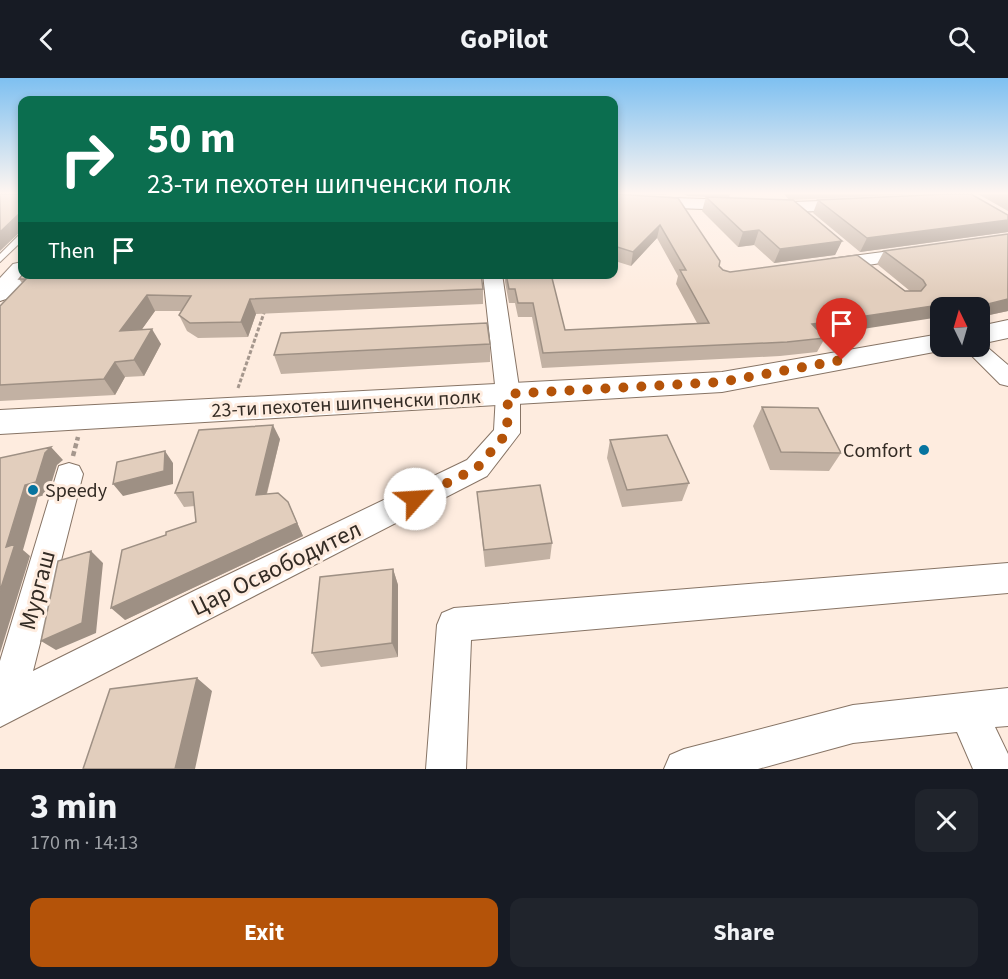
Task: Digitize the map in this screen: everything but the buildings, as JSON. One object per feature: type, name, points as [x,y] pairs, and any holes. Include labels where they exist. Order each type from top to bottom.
[{"type":"main road","points":[[0,293],[18,273]]},
{"type":"main road","points":[[990,333],[1008,329]]},
{"type":"main road","name":"23-ти пехотен шипченски полк","points":[[0,422],[722,382],[930,345]]},
{"type":"street","points":[[840,248],[872,274]]},
{"type":"street","points":[[809,267],[926,251]]},
{"type":"street","name":"Цар Освободител","points":[[3,706],[208,601],[477,468],[507,433],[508,394],[493,279]]},
{"type":"street","points":[[985,357],[1008,378]]},
{"type":"street","name":"Мургаш","points":[[3,706],[69,474]]},
{"type":"street","points":[[446,769],[454,625],[1008,578]]},
{"type":"street","points":[[704,767],[853,724],[1008,707]]},
{"type":"street","points":[[968,711],[994,769]]},
{"type":"lane","points":[[0,259],[18,241]]},
{"type":"path","points":[[231,410],[267,305]]},
{"type":"path","points":[[69,474],[82,417]]},
{"type":"place","name":"Comfort","points":[[924,450]]},
{"type":"place","name":"Speedy","points":[[33,490]]},
{"type":"route","points":[[415,499],[477,468],[507,433],[508,394],[722,382],[842,360]]}]
